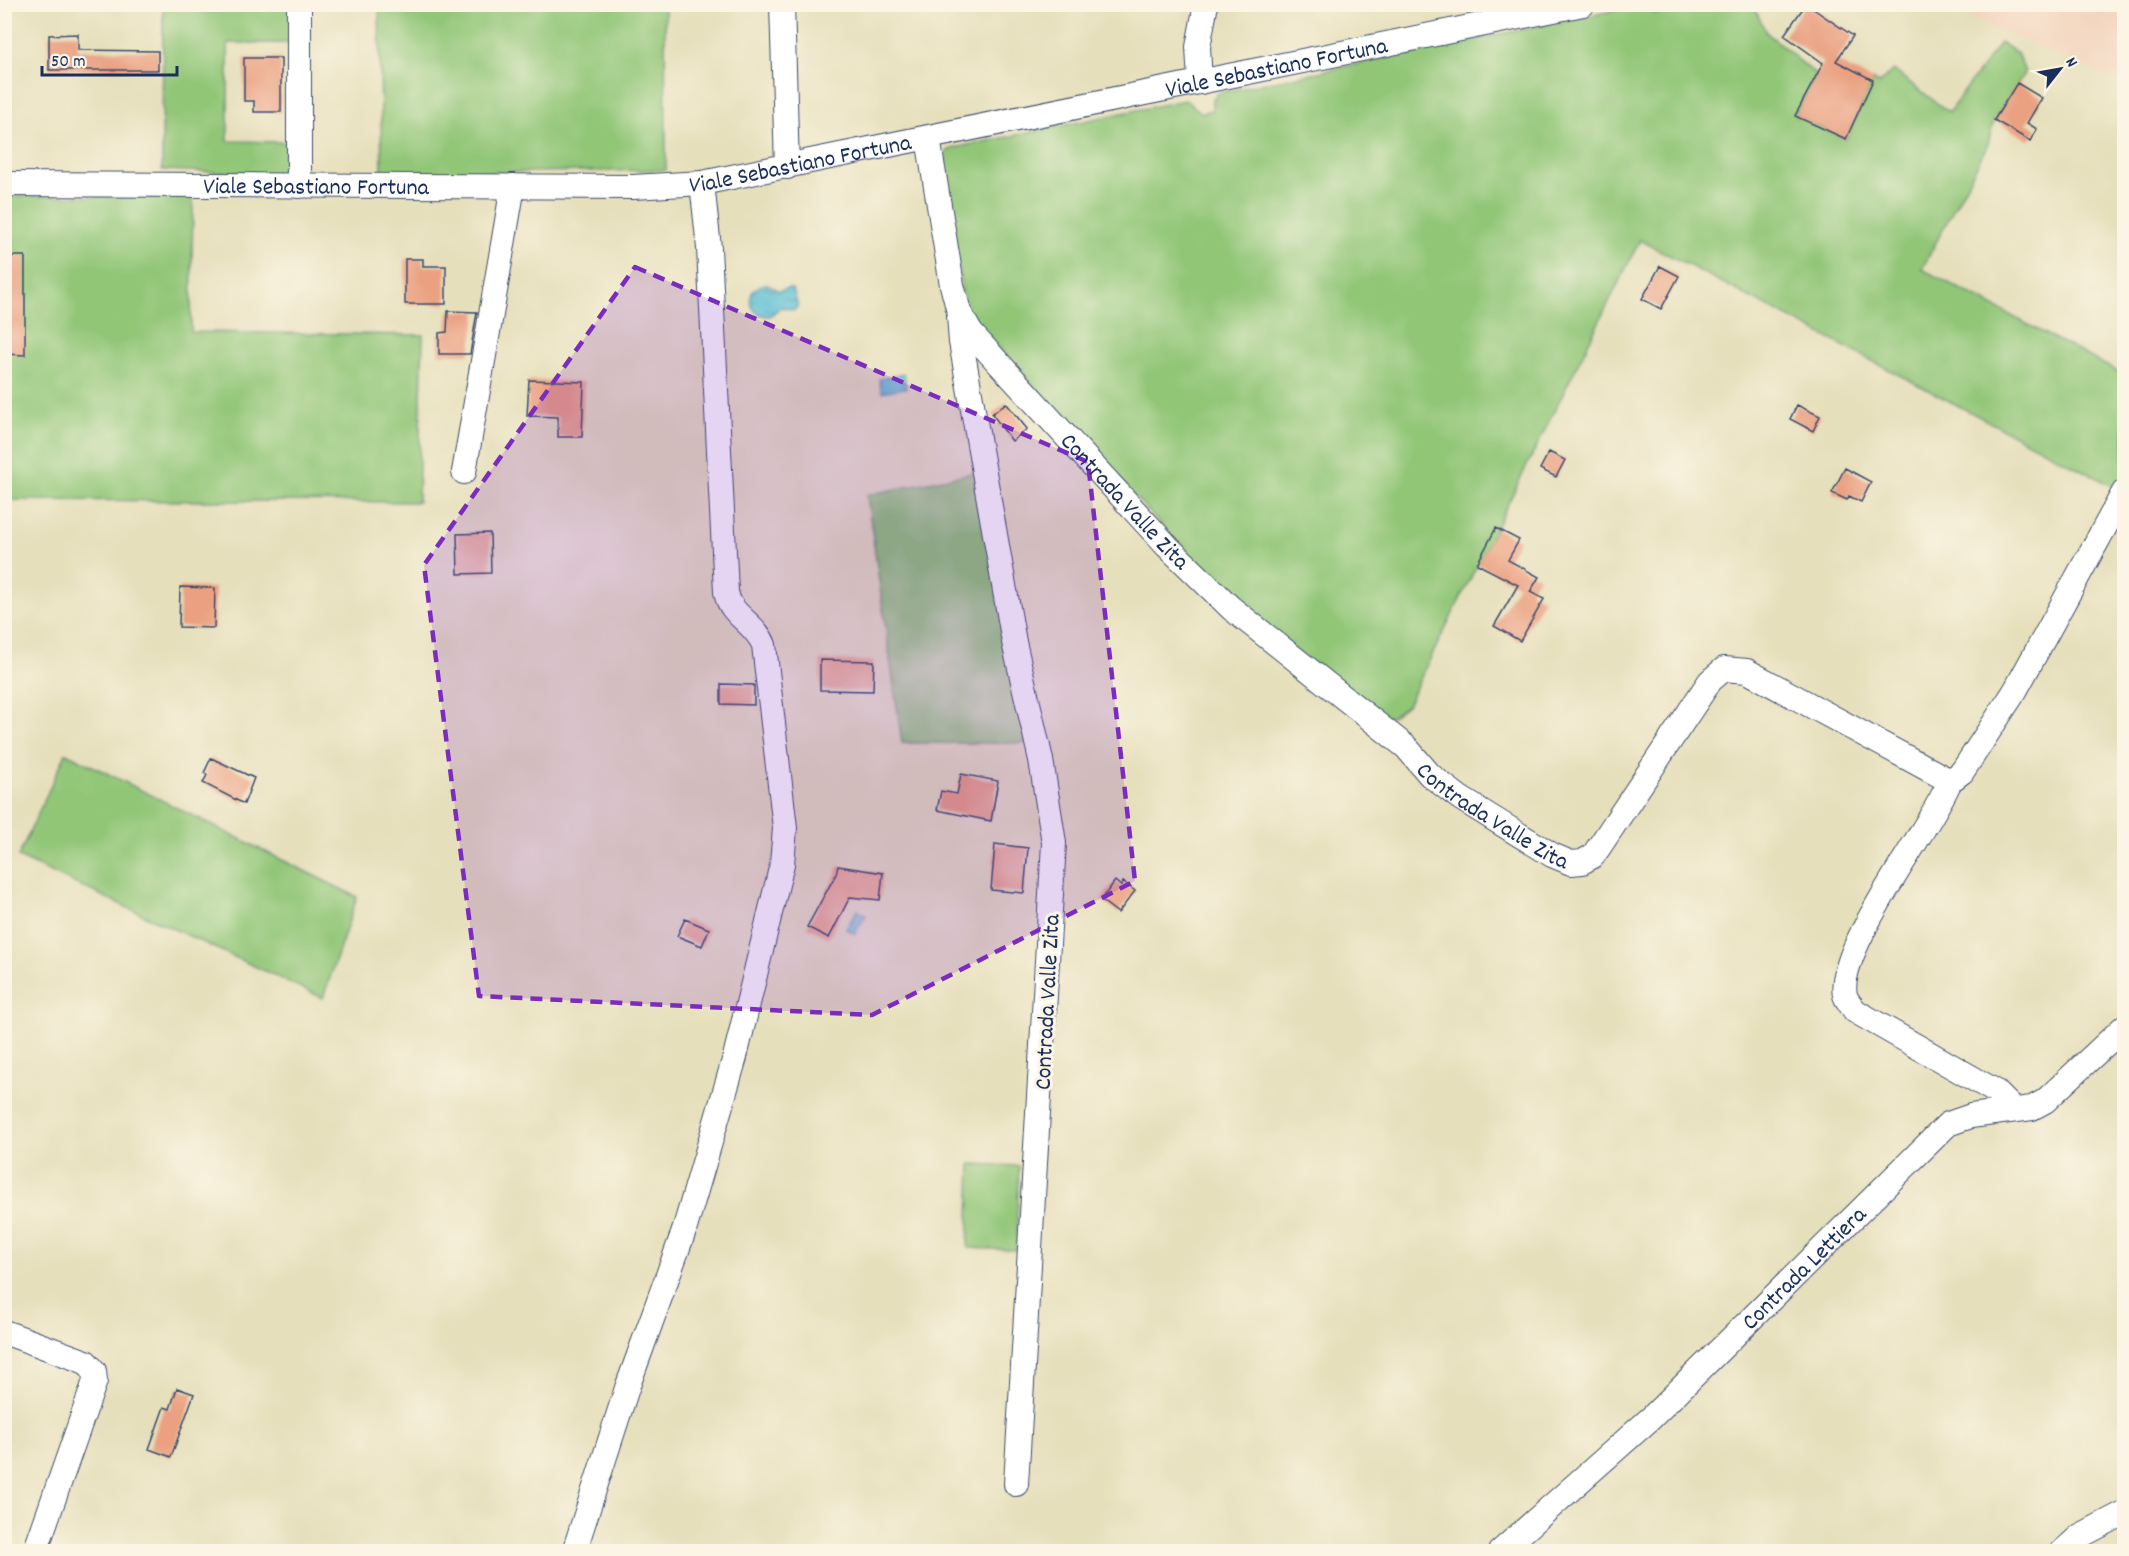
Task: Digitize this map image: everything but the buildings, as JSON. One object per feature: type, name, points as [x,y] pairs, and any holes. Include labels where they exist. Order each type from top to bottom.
[{"type":"street","points":[[299,4],[299,186]]},
{"type":"street","points":[[782,4],[787,167]]},
{"type":"street","points":[[1200,82],[1198,47],[1206,4]]},
{"type":"street","name":"Viale Sebastiano Fortuna","points":[[4,184],[633,187],[702,183],[1583,4]]},
{"type":"street","name":"Contrada Valle Zita","points":[[928,138],[1008,607],[1041,760],[1054,843],[1016,1484]]},
{"type":"street","points":[[574,1551],[631,1376],[684,1231],[735,1057],[782,864],[785,828],[764,645],[755,628],[734,612],[727,602],[709,248],[702,183]]},
{"type":"street","points":[[464,472],[513,186]]},
{"type":"street","name":"Contrada Valle Zita","points":[[959,312],[979,341],[1167,546],[1231,608],[1406,747],[1431,775],[1460,798],[1552,855],[1571,863],[1582,862],[1593,856],[1710,681],[1724,669],[1747,671],[1950,781]]},
{"type":"street","points":[[2014,1110],[1995,1091],[1855,1011],[1845,996],[1845,978],[1875,907],[1941,804],[1950,781],[1962,772],[2015,691],[2124,492]]},
{"type":"street","name":"Contrada Lettiera","points":[[1500,1551],[1651,1418],[1948,1124],[1971,1116],[2032,1108],[2045,1101],[2124,1027]]},
{"type":"street","points":[[4,1332],[86,1362],[94,1371],[95,1381],[35,1551]]},
{"type":"street","points":[[2062,1551],[2080,1536],[2124,1513]]},
{"type":"highlighted area","points":[[635,267],[1088,462],[1135,881],[872,1015],[479,996],[424,565]]},
{"type":"shaded area","points":[[1942,5],[2124,5],[2124,84],[2036,46]]},
{"type":"green space","points":[[1645,4],[1654,13],[1665,12],[1667,5],[1753,5],[1766,32],[1816,75],[1795,116],[1846,139],[1873,80],[1880,83],[1893,70],[1949,112],[2000,43],[2017,53],[2025,72],[1994,120],[1988,144],[1922,269],[2124,375],[2124,481],[2120,490],[1640,240],[1407,705],[1391,717],[1384,718],[1236,607],[965,311],[941,159],[947,151],[954,148],[1185,100],[1202,113],[1212,110],[1212,100],[1218,93]]},
{"type":"green space","points":[[163,5],[291,5],[291,43],[228,43],[228,141],[288,142],[288,161],[281,172],[276,174],[162,170]]},
{"type":"green space","points":[[379,5],[665,5],[666,170],[382,174]]},
{"type":"green space","points":[[5,196],[193,197],[191,332],[423,335],[418,502],[5,500]]},
{"type":"green space","points":[[977,472],[1030,743],[902,743],[867,495]]},
{"type":"green space","points":[[66,753],[357,897],[323,998],[18,857]]},
{"type":"green space","points":[[971,1164],[1019,1166],[1016,1250],[968,1248]]},
{"type":"water","points":[[767,284],[779,291],[789,288],[793,290],[798,306],[794,310],[781,307],[770,316],[756,312],[750,301],[751,296],[759,286]]},
{"type":"water","points":[[904,374],[906,388],[882,392],[879,379]]},
{"type":"water","points":[[857,910],[866,915],[855,934],[846,929]]}]
